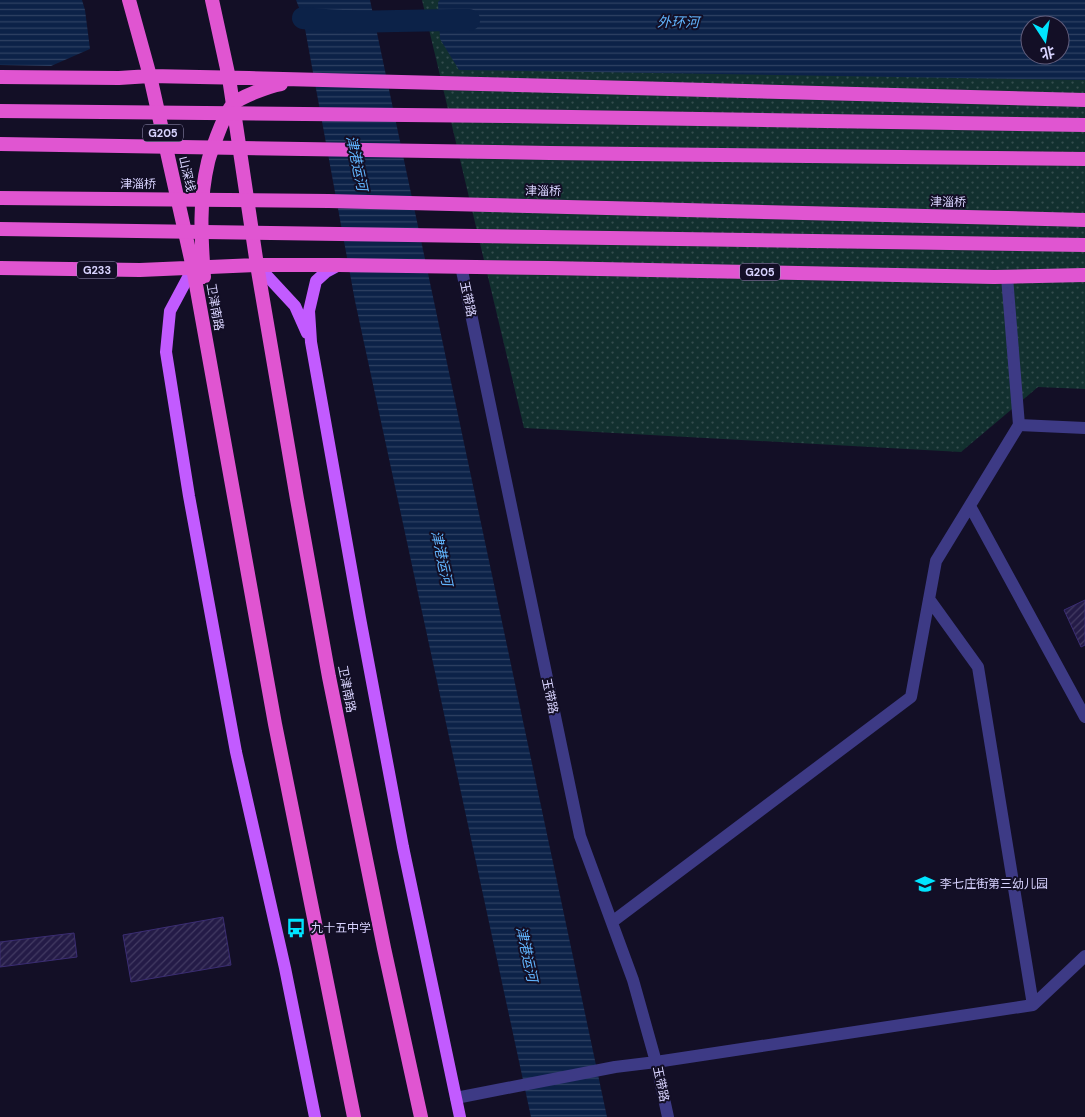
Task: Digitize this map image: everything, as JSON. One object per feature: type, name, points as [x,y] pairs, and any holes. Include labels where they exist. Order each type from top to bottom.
[{"type":"highway","name":"山深线","points":[[129,0],[198,267]]},
{"type":"highway","points":[[212,0],[229,78],[257,265]]},
{"type":"highway","points":[[0,77],[119,78],[150,76],[1085,100]]},
{"type":"highway","points":[[301,80],[273,85],[232,104],[208,161],[201,217],[198,267],[209,355],[275,724],[354,1117]]},
{"type":"highway","points":[[0,112],[526,116],[1085,125]]},
{"type":"highway","points":[[0,144],[550,154],[1085,159]]},
{"type":"highway","name":"津淄桥","points":[[0,198],[329,201],[1085,220]]},
{"type":"highway","points":[[0,229],[1085,246]]},
{"type":"highway","name":"G205","points":[[198,267],[257,265],[461,266],[1007,277],[1085,276]]},
{"type":"highway","name":"卫津南路","points":[[257,265],[329,677],[384,948],[421,1117]]},
{"type":"highway","name":"G233","points":[[0,268],[140,270],[198,267]]},
{"type":"main road","points":[[257,265],[295,306],[311,342]]},
{"type":"main road","points":[[339,265],[326,272],[316,281],[308,311],[311,342],[358,609],[402,837],[460,1117]]},
{"type":"main road","points":[[198,267],[170,311],[166,352],[190,506],[236,752],[285,968],[315,1117]]},
{"type":"street","name":"玉带路","points":[[461,266],[580,836],[633,980],[656,1062],[668,1117]]},
{"type":"street","points":[[612,922],[911,697],[936,561],[1019,424],[1007,277]]},
{"type":"street","points":[[1019,424],[1085,428]]},
{"type":"street","points":[[970,506],[1085,717]]},
{"type":"street","points":[[929,599],[978,667],[1033,1005]]},
{"type":"street","points":[[456,1098],[616,1067],[1033,1005],[1085,956]]},
{"type":"green space","points":[[422,0],[1085,0],[1085,389],[1038,387],[961,452],[524,428]]},
{"type":"water","points":[[0,0],[82,0],[90,49],[51,66],[0,65]]},
{"type":"water","name":"津港运河","points":[[296,0],[370,0],[607,1117],[531,1117],[355,301],[303,18]]},
{"type":"water","points":[[440,0],[1085,0],[1085,80],[459,70],[440,39],[438,2]]},
{"type":"building","points":[[1085,600],[1085,645],[1081,647],[1064,610]]},
{"type":"building","points":[[223,917],[231,965],[131,982],[123,935]]},
{"type":"building","points":[[74,933],[77,957],[0,967],[0,942]]},
{"type":"waterway","name":"外环河","points":[[303,18],[344,21],[469,20]]},
{"type":"place","name":"李七庄街第三幼儿园","points":[[925,884]]},
{"type":"place","name":"九十五中学","points":[[296,928]]}]
